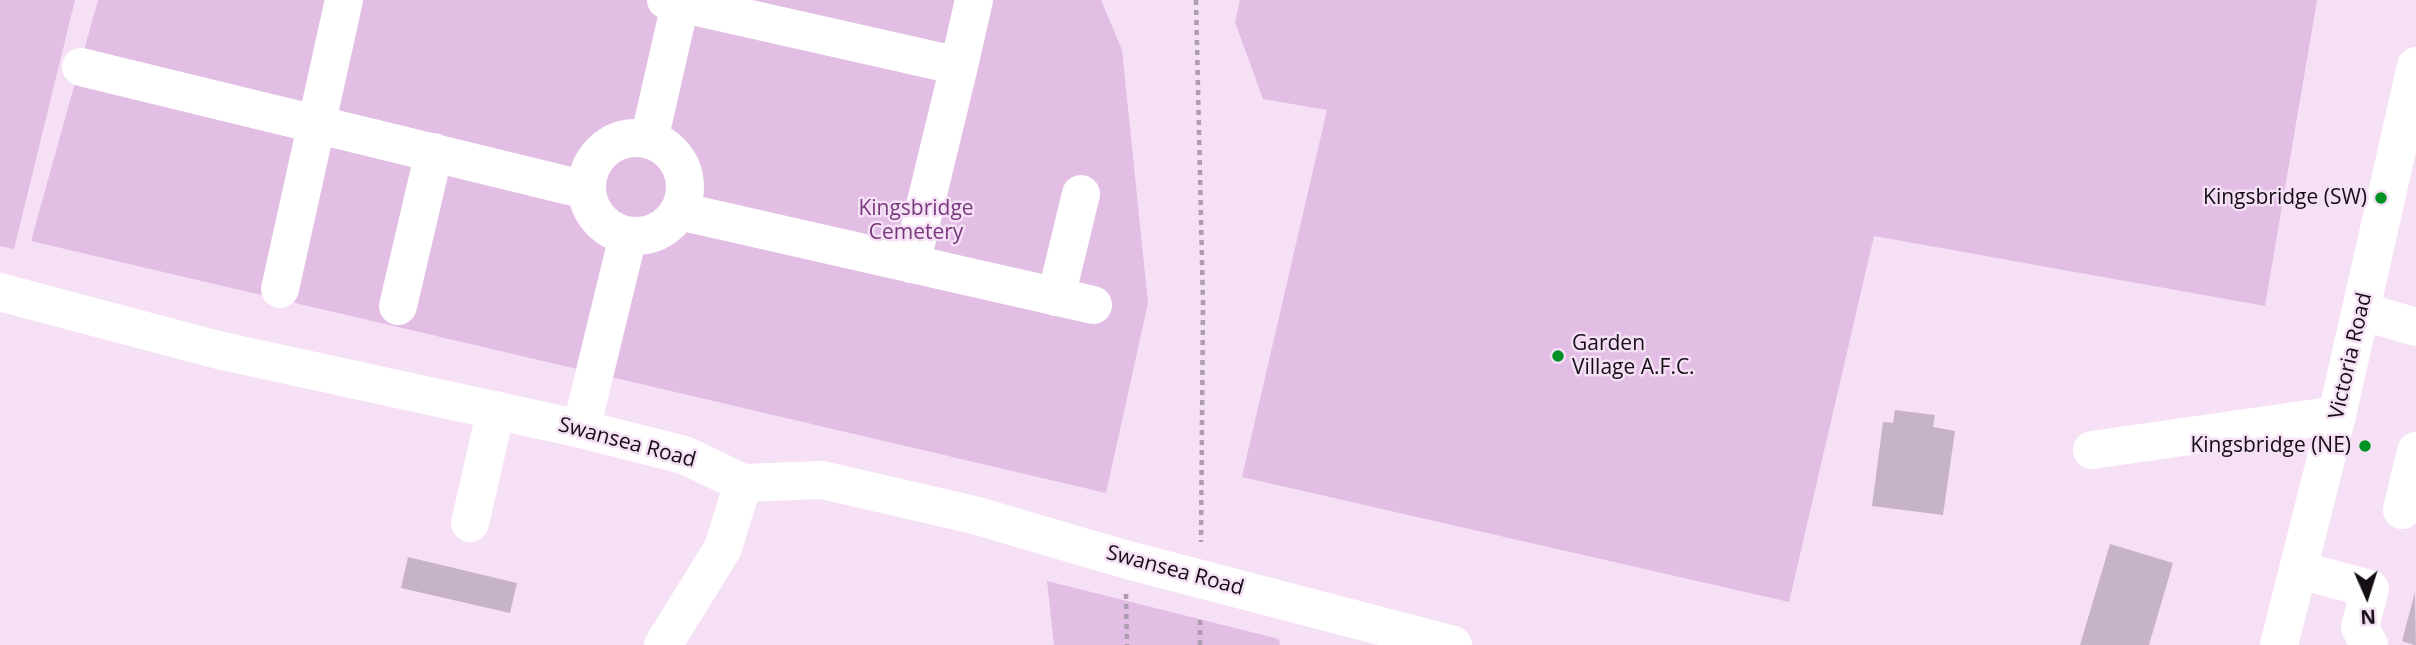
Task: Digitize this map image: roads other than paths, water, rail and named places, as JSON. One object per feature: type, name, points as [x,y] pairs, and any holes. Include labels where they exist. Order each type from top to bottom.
[{"type":"main road","points":[[280,289],[344,0]]},
{"type":"main road","points":[[911,264],[974,0]]},
{"type":"main road","points":[[649,140],[676,1],[959,65]]},
{"type":"main road","name":"Victoria Road","points":[[2279,645],[2337,415],[2416,66]]},
{"type":"main road","points":[[81,67],[586,190]]},
{"type":"main road","points":[[622,139],[649,140],[669,151],[678,160],[684,177],[685,195],[679,211],[669,224],[657,232],[641,237],[611,231],[591,209],[586,190],[588,173],[594,160],[606,148],[622,139]]},
{"type":"main road","points":[[398,306],[434,152]]},
{"type":"main road","points":[[1056,297],[1081,194]]},
{"type":"main road","points":[[679,211],[1093,305]]},
{"type":"main road","points":[[580,429],[628,236]]},
{"type":"main road","name":"Swansea Road","points":[[0,292],[218,350],[496,410],[684,455],[743,483],[822,480],[974,515],[1124,559],[1453,645]]},
{"type":"main road","points":[[2361,311],[2416,327]]},
{"type":"main road","points":[[470,523],[496,410]]},
{"type":"main road","points":[[2092,450],[2337,415]]},
{"type":"main road","points":[[2402,510],[2416,451]]},
{"type":"main road","points":[[663,645],[723,548],[743,483]]},
{"type":"main road","points":[[2299,570],[2370,589],[2360,627],[2369,645]]},
{"type":"place","name":"Kingsbridge (SW)","points":[[2381,198]]},
{"type":"place","name":"Garden Village A.F.C.","points":[[1558,356]]},
{"type":"place","name":"Kingsbridge (NE)","points":[[2365,446]]},
{"type":"park label","name":"Kingsbridge Cemetery","points":[[916,221]]}]
